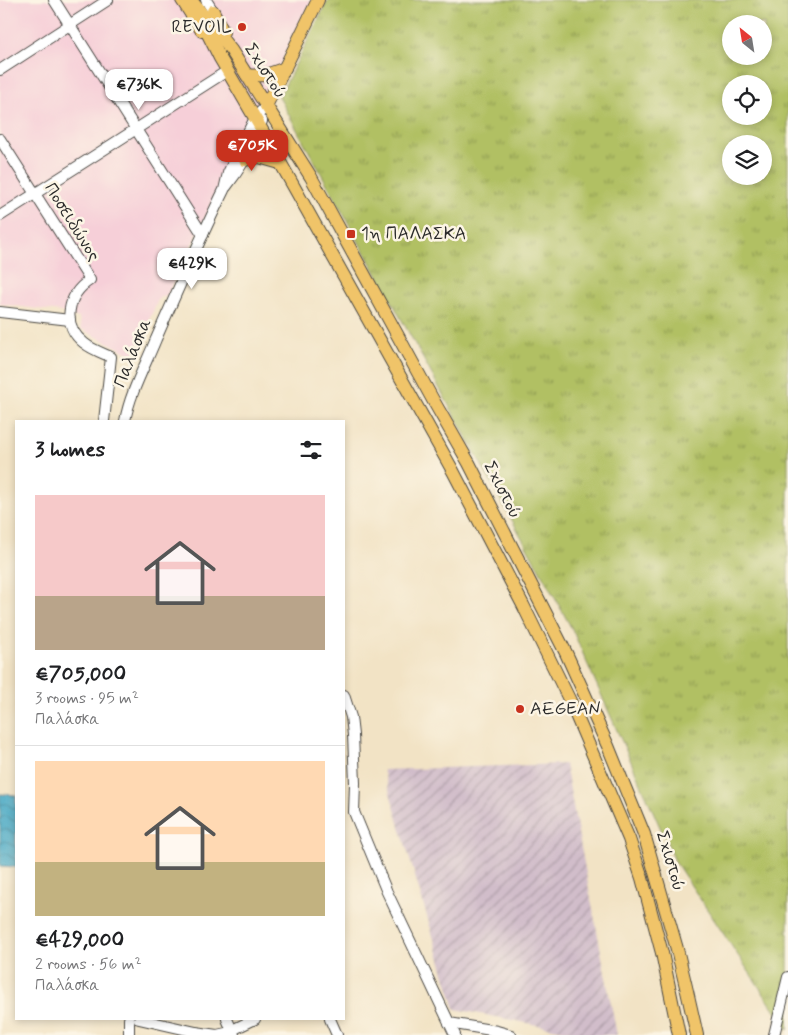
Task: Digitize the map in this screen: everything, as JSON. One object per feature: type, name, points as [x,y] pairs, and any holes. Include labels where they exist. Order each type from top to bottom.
[{"type":"main road","points":[[182,0],[220,58]]},
{"type":"main road","name":"Σχιστού","points":[[191,0],[227,71],[453,471],[523,605],[570,701],[629,839],[642,878],[662,953],[679,1035]]},
{"type":"main road","name":"Σχιστού","points":[[191,0],[231,50],[310,177],[469,463],[562,645],[585,694],[644,834],[688,991],[697,1035]]},
{"type":"main road","points":[[266,106],[318,0]]},
{"type":"main road","points":[[213,11],[231,50]]},
{"type":"main road","points":[[247,75],[263,76],[285,68]]},
{"type":"main road","points":[[244,160],[259,157],[280,163]]},
{"type":"street","points":[[54,0],[203,235]]},
{"type":"street","points":[[0,70],[108,0]]},
{"type":"street","points":[[206,0],[213,11]]},
{"type":"street","points":[[0,216],[227,71]]},
{"type":"street","name":"Παλάσκα","points":[[126,420],[139,380],[224,190],[228,173],[266,106]]},
{"type":"street","name":"Παλάσκα","points":[[224,190],[244,160],[257,123]]},
{"type":"street","name":"Ποσειδώνος","points":[[0,139],[90,280],[81,287],[73,298],[70,307],[70,320]]},
{"type":"street","points":[[0,312],[70,320],[82,341],[111,357],[104,420]]},
{"type":"street","points":[[345,699],[351,717],[355,783],[354,812],[387,892],[455,1035]]},
{"type":"street","points":[[774,1035],[788,976]]},
{"type":"street","points":[[129,1020],[129,1035]]},
{"type":"street","points":[[143,1020],[217,1035],[233,1032],[253,1020]]},
{"type":"street","points":[[227,1020],[233,1032]]},
{"type":"street","points":[[330,1020],[337,1035]]},
{"type":"street","points":[[449,1022],[511,1035]]},
{"type":"shaded area","points":[[0,0],[312,0],[167,295],[159,298],[133,355],[81,329],[79,318],[61,312],[0,304]]},
{"type":"shaded area","points":[[565,764],[617,1035],[588,1035],[455,1009],[383,770]]},
{"type":"green space","points":[[328,0],[788,0],[788,1030],[676,863],[572,629],[279,97]]},
{"type":"water","points":[[0,794],[15,795],[15,867],[0,866]]},
{"type":"place","name":"REVOIL","points":[[242,27]]},
{"type":"place","name":"1η ΠΑΛΑΣΚΑ","points":[[351,234]]},
{"type":"place","name":"AEGEAN","points":[[520,709]]}]
